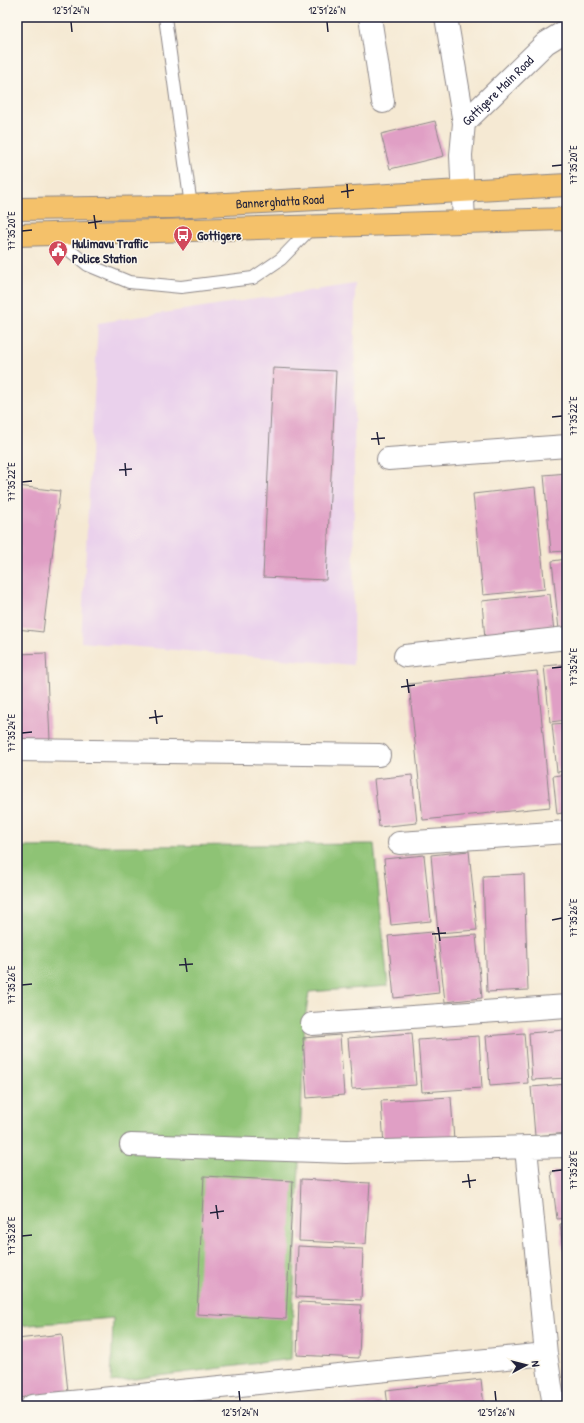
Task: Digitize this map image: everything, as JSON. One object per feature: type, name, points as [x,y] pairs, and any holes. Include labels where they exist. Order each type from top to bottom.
[{"type":"main road","name":"Bannerghatta Road","points":[[17,209],[191,206],[567,185]]},
{"type":"main road","name":"Bannerghatta Road","points":[[17,235],[567,219]]},
{"type":"street","points":[[370,17],[383,102]]},
{"type":"street","points":[[446,17],[464,123]]},
{"type":"street","name":"Gottigere Main Road","points":[[464,222],[460,155],[464,123],[546,43],[567,30]]},
{"type":"street","points":[[388,459],[567,446]]},
{"type":"street","points":[[405,656],[567,638]]},
{"type":"street","points":[[17,750],[379,755]]},
{"type":"street","points":[[399,843],[567,832]]},
{"type":"street","points":[[312,1024],[567,1006]]},
{"type":"street","points":[[131,1145],[346,1152],[567,1146]]},
{"type":"street","points":[[526,1148],[546,1354],[554,1406]]},
{"type":"street","points":[[32,1406],[546,1354]]},
{"type":"lane","points":[[165,17],[191,206]]},
{"type":"lane","points":[[50,234],[88,265],[116,277],[130,282],[181,287],[253,278],[281,259],[312,226]]},
{"type":"shaded area","points":[[355,284],[353,665],[81,642],[98,323]]},
{"type":"green space","points":[[374,844],[388,986],[309,992],[305,1019],[291,1359],[111,1382],[113,1318],[17,1326],[17,847]]},
{"type":"building","points":[[435,121],[444,156],[390,169],[381,134]]},
{"type":"building","points":[[273,368],[336,371],[326,580],[263,577]]},
{"type":"building","points":[[567,473],[567,551],[551,552],[544,475]]},
{"type":"building","points":[[17,486],[60,491],[43,632],[17,629]]},
{"type":"building","points":[[535,487],[545,589],[483,595],[473,494]]},
{"type":"building","points":[[567,559],[567,630],[559,630],[552,561]]},
{"type":"building","points":[[550,594],[554,632],[485,640],[482,601]]},
{"type":"building","points":[[46,653],[50,740],[17,741],[17,654]]},
{"type":"building","points":[[567,664],[567,720],[550,722],[544,666]]},
{"type":"building","points":[[537,671],[550,807],[423,820],[409,684]]},
{"type":"building","points":[[567,723],[567,771],[557,772],[552,724]]},
{"type":"building","points":[[567,774],[567,812],[557,814],[553,776]]},
{"type":"building","points":[[412,775],[417,823],[379,827],[374,779]]},
{"type":"building","points":[[469,851],[477,930],[438,933],[431,855]]},
{"type":"building","points":[[424,855],[431,921],[391,925],[384,859]]},
{"type":"building","points":[[524,874],[528,990],[487,992],[483,876]]},
{"type":"building","points":[[433,932],[439,993],[394,998],[388,936]]},
{"type":"building","points":[[476,935],[482,998],[445,1002],[438,938]]},
{"type":"building","points":[[565,1030],[567,1078],[532,1080],[529,1033]]},
{"type":"building","points":[[412,1033],[416,1085],[352,1089],[348,1038]]},
{"type":"building","points":[[524,1033],[528,1083],[490,1086],[486,1036]]},
{"type":"building","points":[[340,1035],[344,1095],[307,1098],[303,1038]]},
{"type":"building","points":[[479,1036],[482,1088],[422,1092],[418,1040]]},
{"type":"building","points":[[567,1084],[567,1133],[535,1136],[531,1087]]},
{"type":"building","points":[[451,1097],[454,1141],[384,1146],[381,1101]]},
{"type":"building","points":[[567,1170],[567,1218],[557,1219],[551,1172]]},
{"type":"building","points":[[204,1176],[293,1181],[286,1319],[197,1314]]},
{"type":"building","points":[[301,1179],[370,1183],[366,1244],[299,1241]]},
{"type":"building","points":[[567,1223],[567,1258],[564,1258],[560,1224]]},
{"type":"building","points":[[298,1246],[363,1249],[361,1300],[296,1297]]},
{"type":"building","points":[[299,1302],[361,1305],[359,1358],[297,1355]]},
{"type":"building","points":[[62,1334],[68,1392],[17,1398],[17,1339]]},
{"type":"building","points":[[481,1379],[484,1406],[388,1406],[386,1390]]},
{"type":"building","points":[[380,1401],[381,1406],[344,1406],[344,1405]]},
{"type":"place","name":"Gottigere","points":[[183,252]]},
{"type":"place","name":"Hulimavu Traffic Police Station","points":[[58,267]]}]
